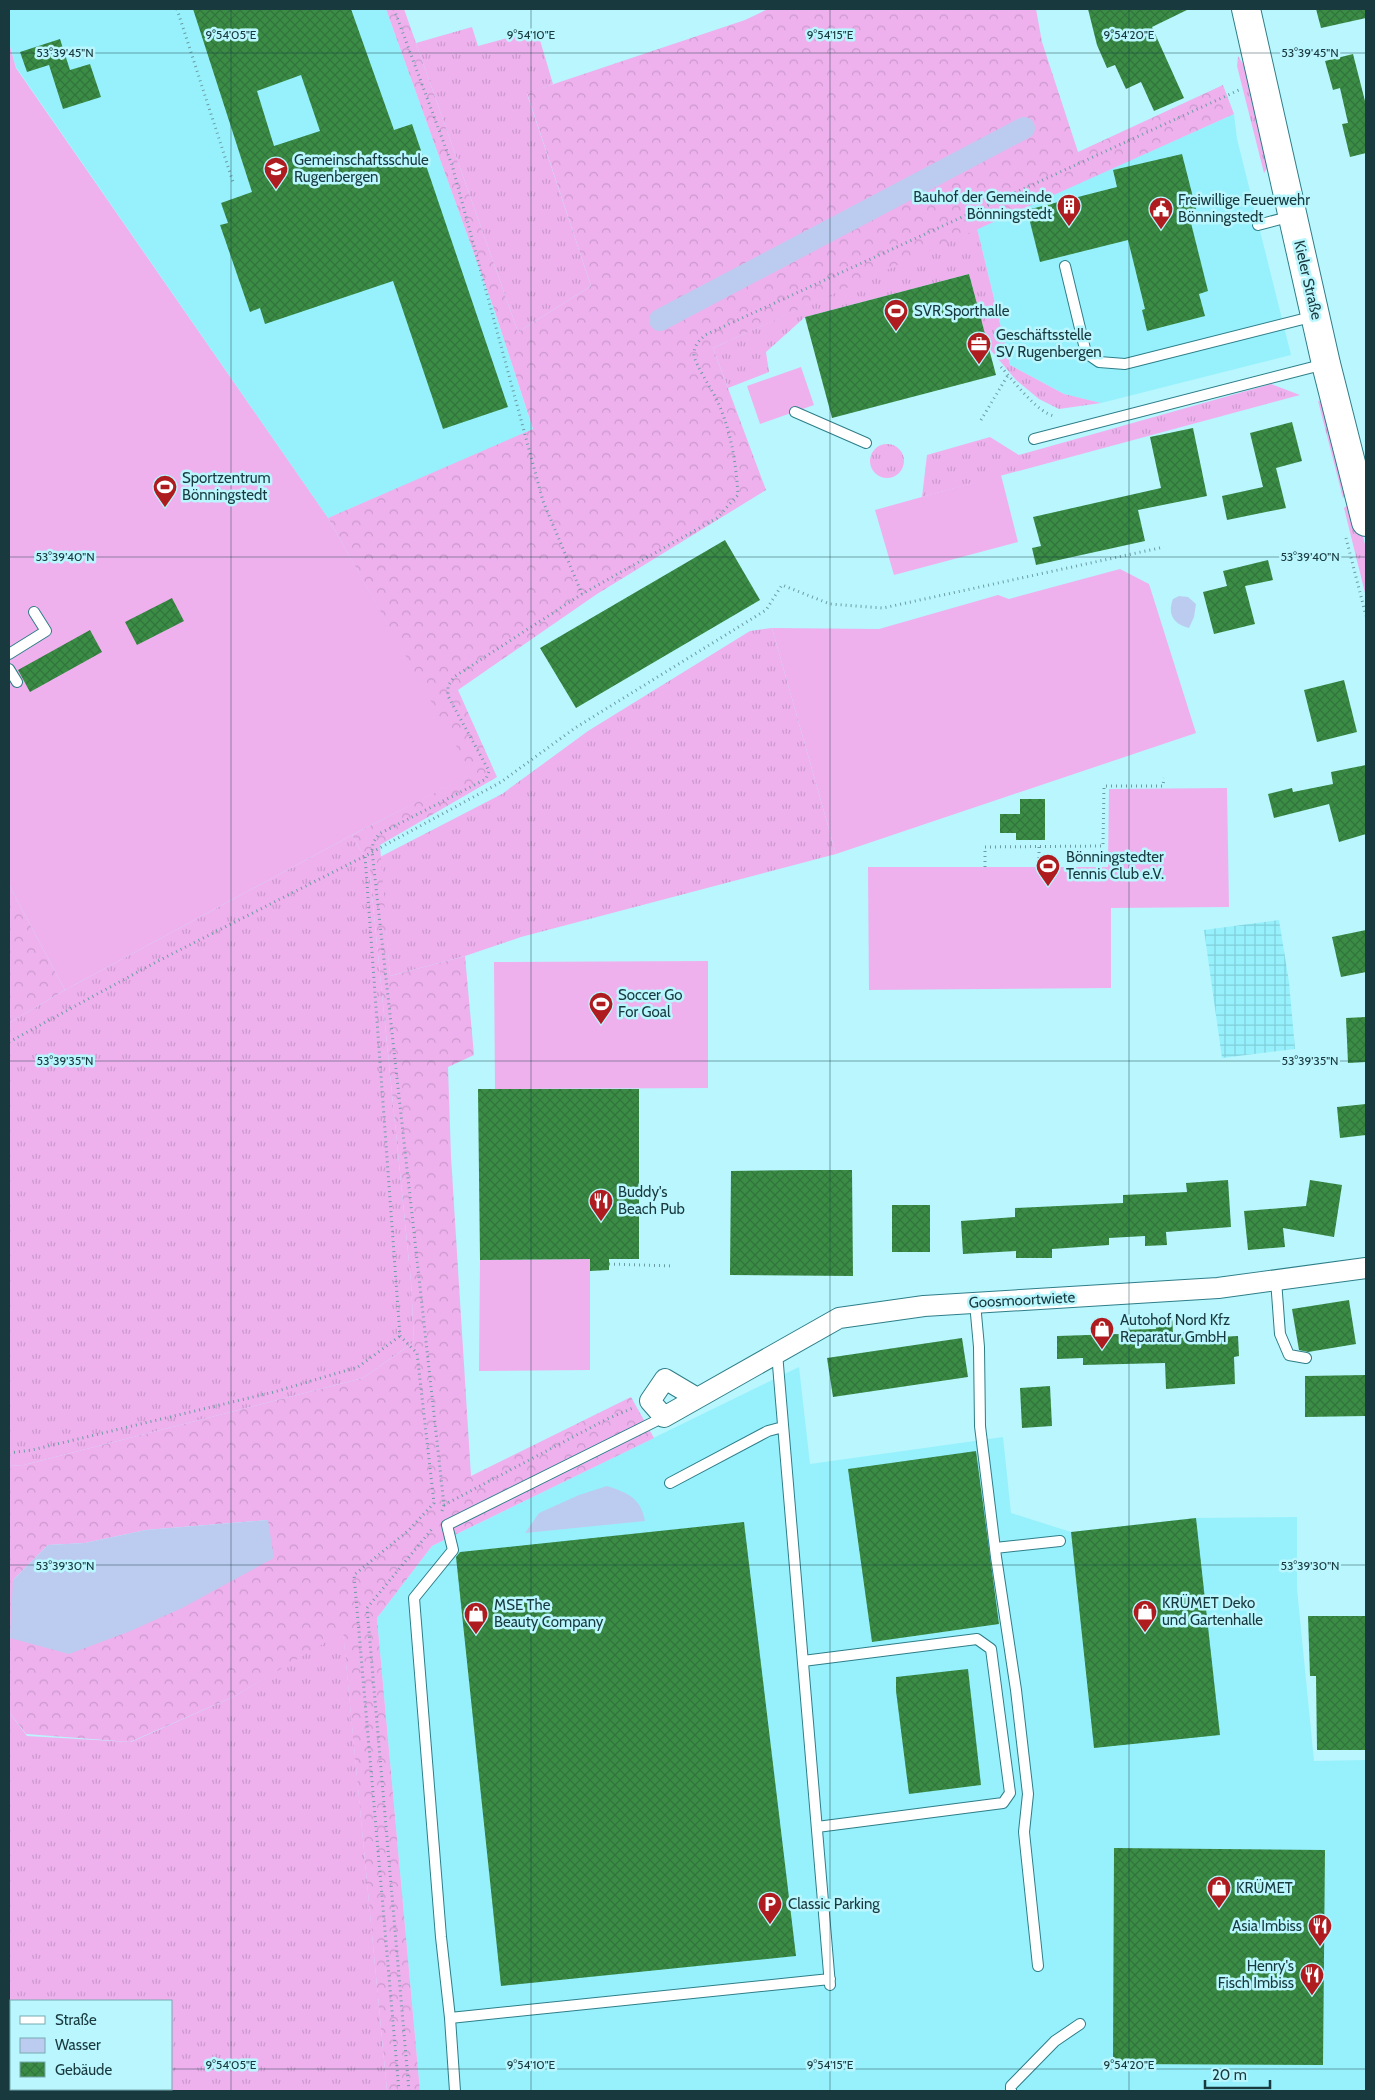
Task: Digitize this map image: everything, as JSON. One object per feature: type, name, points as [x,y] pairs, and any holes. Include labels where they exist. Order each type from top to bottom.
[{"type":"main road","name":"Kieler Straße","points":[[1246,9],[1326,364],[1362,484],[1366,522]]},
{"type":"street","name":"Goosmoortwiete","points":[[664,1417],[839,1318],[924,1306],[1218,1288],[1366,1268]]},
{"type":"street","points":[[664,1417],[650,1401],[665,1379],[698,1398]]},
{"type":"lane","points":[[1258,225],[1293,216]]},
{"type":"lane","points":[[1065,266],[1086,353],[1099,362],[1125,364],[1316,316]]},
{"type":"lane","points":[[1034,440],[1326,364]]},
{"type":"lane","points":[[795,412],[866,444]]},
{"type":"lane","points":[[9,654],[46,631],[34,612]]},
{"type":"lane","points":[[9,669],[17,682]]},
{"type":"lane","points":[[1276,1280],[1280,1334],[1289,1355],[1306,1358]]},
{"type":"lane","points":[[975,1303],[979,1347],[980,1426],[995,1548],[1016,1690],[1028,1794],[1024,1832],[1038,1966]]},
{"type":"lane","points":[[450,2018],[830,1983],[777,1353]]},
{"type":"lane","points":[[455,2091],[414,1598],[453,1550],[447,1525],[664,1417]]},
{"type":"lane","points":[[670,1482],[768,1431],[783,1427]]},
{"type":"lane","points":[[995,1548],[1060,1541]]},
{"type":"lane","points":[[803,1662],[977,1639],[991,1650],[1010,1793],[1003,1803],[817,1827]]},
{"type":"lane","points":[[1011,2091],[1011,2086],[1055,2042],[1080,2024]]},
{"type":"path","points":[[177,9],[233,182]]},
{"type":"path","points":[[394,9],[452,165],[543,501],[582,594]]},
{"type":"path","points":[[441,1512],[444,1505],[372,851],[379,834],[486,779],[489,771],[448,696],[448,686],[454,677],[582,594],[717,518],[738,495],[737,468],[732,441],[717,401],[694,356],[696,344],[705,335],[1240,89]]},
{"type":"path","points":[[1000,367],[1038,408],[1051,416]]},
{"type":"path","points":[[981,420],[1008,374]]},
{"type":"path","points":[[9,1042],[158,961],[365,856],[501,782],[575,728],[766,610],[782,585],[830,604],[883,608],[1164,547]]},
{"type":"path","points":[[985,867],[985,847],[1103,846],[1104,786],[1163,786],[1164,778]]},
{"type":"path","points":[[1039,847],[1039,867]]},
{"type":"path","points":[[365,856],[400,1336],[417,1353],[434,1503],[409,1530],[354,1575],[399,2091]]},
{"type":"path","points":[[609,1264],[673,1266]]},
{"type":"path","points":[[9,1453],[32,1450],[274,1392],[358,1368],[400,1336]]},
{"type":"path","points":[[444,1505],[607,1419],[650,1401]]},
{"type":"path","points":[[409,2091],[367,1608],[433,1528]]},
{"type":"shaded area","name":"Gemeinschaftsschule Rugenbergen","points":[[9,9],[386,9],[495,312],[533,430],[328,518],[16,67],[9,43]]},
{"type":"shaded area","points":[[1234,114],[1237,139],[1291,355],[1101,403],[1064,394],[1010,365],[977,228]]},
{"type":"shaded area","points":[[1279,920],[1289,982],[1295,1049],[1222,1058],[1204,930]]},
{"type":"shaded area","points":[[799,1367],[810,1464],[1003,1437],[1011,1513],[1071,1532],[1196,1518],[1297,1517],[1297,1589],[1314,1761],[1366,1760],[1366,2091],[420,2091],[377,1618],[432,1546]]},
{"type":"green space","points":[[386,9],[404,9],[518,332],[591,286],[527,93],[745,20],[768,9],[1036,9],[1042,42],[1078,152],[1223,85],[1234,114],[713,348],[766,490],[597,594],[458,690],[497,777],[380,845],[390,976],[465,956],[474,1055],[448,1067],[451,1157],[471,1476],[631,1397],[654,1438],[432,1546],[377,1618],[420,2091],[387,2091],[343,1632],[235,1696],[130,1742],[26,1734],[9,1712],[9,1466],[24,1465],[363,1378],[414,1342],[411,1282],[369,865],[352,835],[471,774],[328,518],[533,429],[495,312]],"holes":[[[268,1520],[13,1580],[48,1545],[85,1543],[146,1530]]]},
{"type":"green space","points":[[472,27],[478,46],[537,30],[553,84],[527,94],[591,286],[518,332],[416,43]]},
{"type":"green space","name":"Sportzentrum Bönningstedt","points":[[9,43],[16,68],[328,518],[472,774],[352,835],[65,990],[9,885]]},
{"type":"green space","points":[[1238,56],[1250,75],[1272,161],[1264,173],[1237,66]]},
{"type":"green space","points":[[977,228],[1010,365],[1064,394],[1101,403],[1059,409],[1039,399],[1016,380],[988,347],[969,274],[805,317],[766,352],[769,372],[728,388],[713,348]]},
{"type":"green space","points":[[801,367],[814,405],[760,424],[747,386]]},
{"type":"green space","points":[[1271,384],[1300,395],[922,497],[927,455],[990,437],[1019,455]]},
{"type":"green space","points":[[1325,400],[1351,491],[1343,498],[1318,401]]},
{"type":"green space","points":[[887,444],[894,445],[899,449],[903,454],[903,468],[899,473],[894,477],[887,478],[880,477],[875,473],[871,468],[870,461],[871,454],[875,449],[880,445]]},
{"type":"green space","points":[[1001,475],[1018,542],[894,575],[875,510]]},
{"type":"green space","points":[[1350,503],[1356,507],[1366,549],[1366,597],[1344,508]]},
{"type":"green space","points":[[1120,569],[1149,584],[1196,733],[836,854],[772,628],[879,629],[998,595],[1009,599]]},
{"type":"green space","points":[[772,628],[836,854],[521,937],[465,956],[390,976],[380,857],[502,794],[588,731],[750,631]]},
{"type":"green space","name":"Bönningstedter Tennis Club e.V.","points":[[1227,788],[1229,907],[1111,908],[1111,988],[869,990],[868,867],[1108,867],[1109,789]]},
{"type":"green space","points":[[352,835],[369,865],[411,1282],[414,1342],[363,1378],[24,1465],[9,1466],[9,1023],[65,990]]},
{"type":"green space","points":[[9,885],[65,990],[9,1023]]},
{"type":"green space","name":"Soccer Go For Goal","points":[[708,961],[708,1088],[495,1089],[494,962]]},
{"type":"green space","points":[[590,1259],[590,1370],[479,1371],[480,1260]]},
{"type":"green space","points":[[343,1630],[387,2091],[9,2091],[9,1712],[27,1736],[131,1742],[235,1696]]},
{"type":"water","points":[[1179,596],[1188,597],[1196,604],[1194,617],[1189,628],[1179,624],[1171,614],[1173,599]]},
{"type":"water","points":[[607,1486],[627,1494],[637,1502],[645,1521],[525,1533],[539,1513],[579,1495]]},
{"type":"water","points":[[268,1520],[274,1558],[182,1608],[128,1632],[69,1654],[10,1638],[13,1580],[48,1545],[85,1543],[146,1530]]},
{"type":"building","points":[[193,9],[351,9],[394,130],[412,124],[508,407],[443,429],[393,281],[265,324],[260,308],[250,312],[220,225],[228,223],[221,203],[252,192]],"holes":[[[301,75],[320,131],[274,146],[257,91]]]},
{"type":"building","points":[[1088,9],[1189,9],[1152,27],[1184,98],[1154,111],[1141,82],[1126,89],[1115,65],[1107,68],[1097,45]]},
{"type":"building","points":[[1316,9],[1366,9],[1366,18],[1321,28]]},
{"type":"building","points":[[60,39],[70,70],[90,64],[101,97],[63,109],[49,65],[27,72],[20,52]]},
{"type":"building","points":[[1353,54],[1366,105],[1366,153],[1350,157],[1342,124],[1348,123],[1340,88],[1333,90],[1325,61]]},
{"type":"building","points":[[1182,154],[1196,209],[1188,211],[1208,291],[1199,294],[1205,316],[1147,331],[1142,310],[1145,309],[1128,240],[1040,262],[1027,210],[1117,187],[1113,170]]},
{"type":"building","name":"SVR Sporthalle","points":[[969,274],[996,375],[832,418],[805,317]]},
{"type":"building","points":[[1292,422],[1302,461],[1276,468],[1286,508],[1227,520],[1222,496],[1263,487],[1250,433]]},
{"type":"building","points":[[1193,428],[1207,496],[1138,510],[1145,541],[1036,565],[1032,548],[1041,546],[1033,517],[1161,488],[1150,437]]},
{"type":"building","points":[[725,540],[760,600],[576,708],[540,648]]},
{"type":"building","points":[[1268,560],[1273,580],[1245,586],[1255,624],[1214,634],[1203,592],[1227,586],[1223,571]]},
{"type":"building","points":[[172,598],[184,621],[137,645],[125,622]]},
{"type":"building","points":[[90,630],[102,652],[30,692],[18,670]]},
{"type":"building","points":[[1344,680],[1357,732],[1317,742],[1304,690]]},
{"type":"building","points":[[1366,765],[1366,834],[1339,842],[1329,804],[1274,818],[1268,794],[1292,788],[1293,792],[1333,784],[1331,772]]},
{"type":"building","points":[[1020,799],[1045,799],[1045,840],[1016,840],[1016,833],[1000,833],[1000,814],[1020,814]]},
{"type":"building","points":[[1366,930],[1366,972],[1341,977],[1332,937]]},
{"type":"building","points":[[1366,1017],[1366,1062],[1348,1063],[1346,1018]]},
{"type":"building","points":[[478,1089],[639,1089],[639,1259],[609,1259],[609,1270],[590,1271],[590,1259],[480,1260]]},
{"type":"building","points":[[1366,1104],[1366,1135],[1340,1138],[1337,1107]]},
{"type":"building","points":[[852,1170],[853,1276],[730,1275],[731,1171]]},
{"type":"building","points":[[1228,1180],[1231,1227],[1166,1232],[1167,1245],[1145,1246],[1145,1236],[1109,1238],[1109,1245],[1052,1249],[1052,1258],[1016,1258],[1016,1251],[963,1254],[961,1221],[1015,1217],[1015,1208],[1123,1203],[1123,1195],[1187,1192],[1186,1183]]},
{"type":"building","points":[[1310,1180],[1342,1185],[1334,1237],[1283,1228],[1285,1247],[1248,1250],[1244,1211],[1306,1206]]},
{"type":"building","points":[[892,1205],[930,1205],[930,1252],[892,1252]]},
{"type":"building","points":[[1349,1300],[1356,1344],[1308,1352],[1299,1350],[1292,1309]]},
{"type":"building","points":[[1172,1315],[1173,1333],[1199,1332],[1199,1338],[1238,1336],[1239,1356],[1234,1357],[1235,1384],[1166,1389],[1165,1363],[1083,1365],[1083,1358],[1057,1359],[1057,1336],[1119,1334],[1119,1330],[1156,1329],[1155,1316]]},
{"type":"building","points":[[962,1338],[968,1377],[833,1397],[827,1358]]},
{"type":"building","points":[[1366,1375],[1366,1416],[1305,1417],[1305,1376]]},
{"type":"building","points":[[1050,1386],[1052,1426],[1022,1428],[1020,1388]]},
{"type":"building","points":[[976,1451],[999,1624],[872,1642],[848,1469]]},
{"type":"building","name":"KRÜMET Deko und Gartenhalle","points":[[1196,1518],[1220,1735],[1094,1748],[1071,1532]]},
{"type":"building","points":[[744,1522],[796,1956],[501,1986],[456,1557],[460,1552]]},
{"type":"building","points":[[1308,1616],[1366,1616],[1366,1750],[1317,1750],[1316,1676],[1310,1676]]},
{"type":"building","points":[[968,1669],[981,1785],[909,1794],[896,1691],[896,1677]]},
{"type":"building","name":"KRÜMET","points":[[1114,1848],[1325,1850],[1323,2065],[1113,2064]]},
{"type":"waterway","points":[[660,320],[1024,128]]},
{"type":"place","name":"Gemeinschaftsschule Rugenbergen","points":[[276,190]]},
{"type":"place","name":"Bauhof der Gemeinde Bönningstedt","points":[[1069,227]]},
{"type":"place","name":"Freiwillige Feuerwehr Bönningstedt","points":[[1161,230]]},
{"type":"place","name":"SVR Sporthalle","points":[[896,332]]},
{"type":"place","name":"Geschäftsstelle SV Rugenbergen","points":[[979,365]]},
{"type":"place","name":"Sportzentrum Bönningstedt","points":[[165,508]]},
{"type":"place","name":"Bönningstedter Tennis Club e.V.","points":[[1048,887]]},
{"type":"place","name":"Soccer Go For Goal","points":[[601,1025]]},
{"type":"place","name":"Buddy's Beach Pub","points":[[601,1222]]},
{"type":"place","name":"Autohof Nord Kfz Reparatur GmbH","points":[[1102,1350]]},
{"type":"place","name":"KRÜMET Deko und Gartenhalle","points":[[1145,1633]]},
{"type":"place","name":"MSE The Beauty Company","points":[[476,1635]]},
{"type":"place","name":"KRÜMET","points":[[1219,1909]]},
{"type":"place","name":"Classic Parking","points":[[770,1925]]},
{"type":"place","name":"Asia Imbiss","points":[[1320,1947]]},
{"type":"place","name":"Henry's Fisch Imbiss","points":[[1312,1996]]}]
